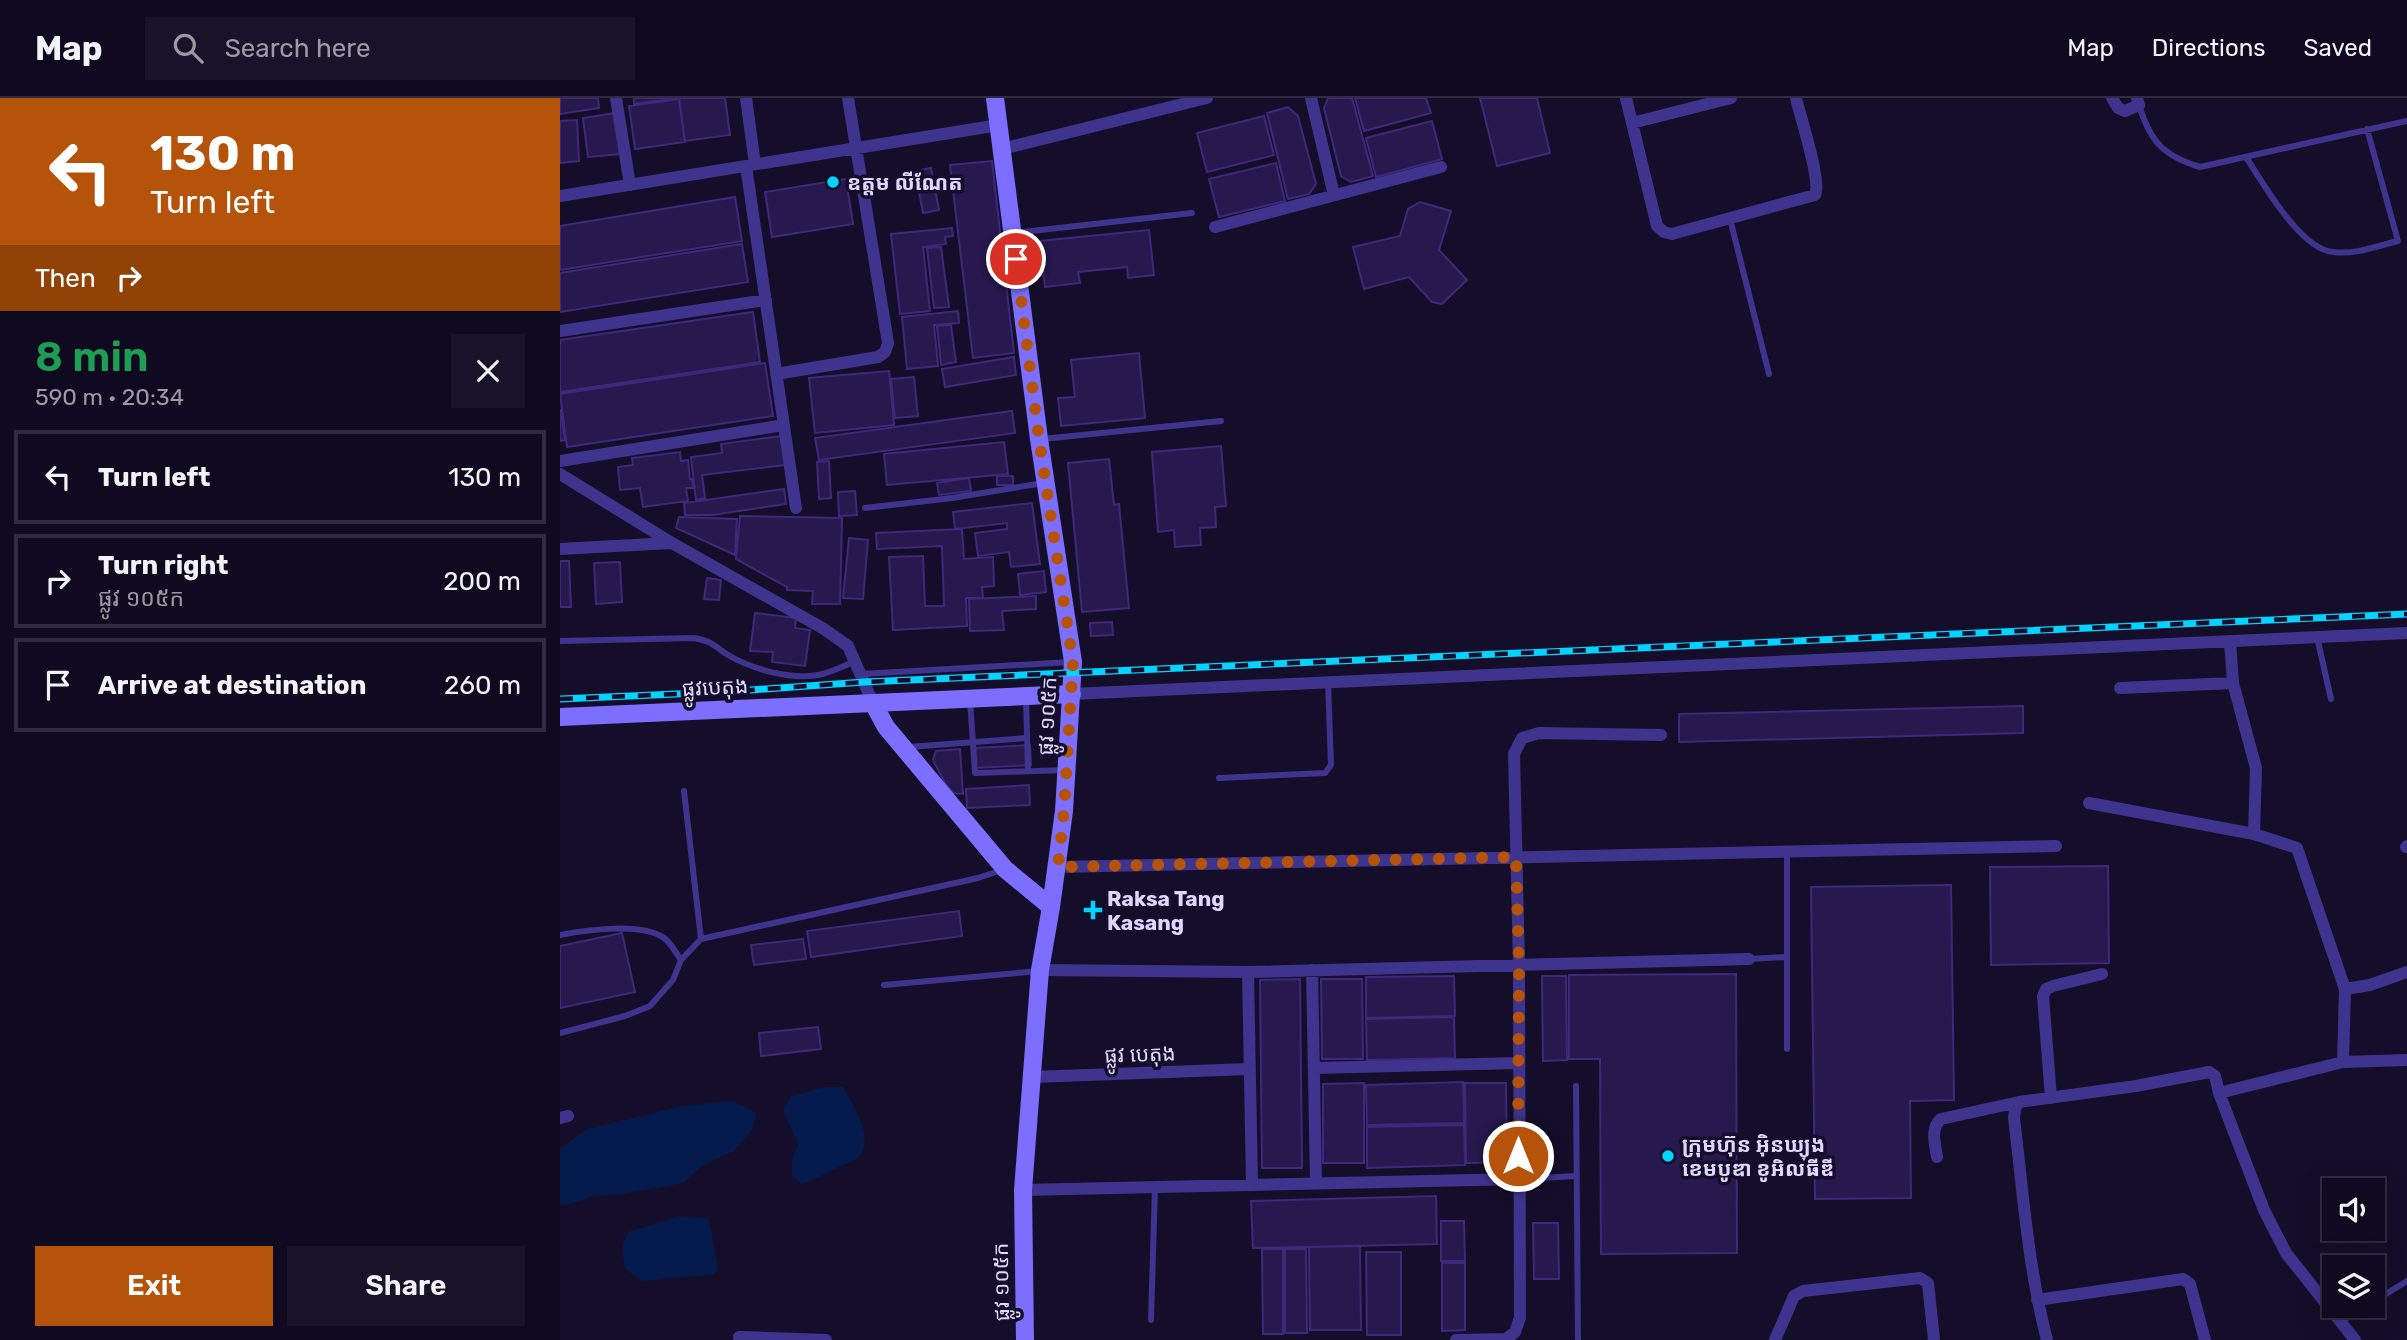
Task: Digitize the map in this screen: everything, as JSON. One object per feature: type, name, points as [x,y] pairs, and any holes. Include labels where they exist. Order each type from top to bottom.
[{"type":"main road","name":"ផ្លូវ ១០៥ក","points":[[995,98],[1039,439],[1073,662],[1058,867],[1040,971],[1023,1190],[1025,1340]]},
{"type":"main road","name":"ផ្លូវបេតុង","points":[[560,717],[1072,694]]},
{"type":"main road","points":[[873,703],[886,727],[1005,869],[1051,907]]},
{"type":"street","points":[[616,98],[630,185]]},
{"type":"street","points":[[747,98],[751,165],[766,300],[796,508]]},
{"type":"street","points":[[776,374],[878,357],[885,352],[888,342],[848,98]]},
{"type":"street","points":[[1002,149],[1161,104],[1207,98]]},
{"type":"street","points":[[1311,98],[1334,195]]},
{"type":"street","points":[[1626,98],[1657,226],[1672,234],[1815,195],[1817,190],[1814,169],[1796,98]]},
{"type":"street","points":[[1632,123],[1731,98]]},
{"type":"street","points":[[2112,98],[2118,108],[2125,111],[2138,102]]},
{"type":"street","points":[[560,196],[999,125]]},
{"type":"street","points":[[1215,227],[1441,167]]},
{"type":"street","points":[[560,331],[766,300]]},
{"type":"street","points":[[560,461],[784,425]]},
{"type":"street","points":[[560,474],[672,543],[824,629],[848,646],[873,703]]},
{"type":"street","points":[[560,549],[672,543]]},
{"type":"street","points":[[1072,694],[2407,633]]},
{"type":"street","points":[[2230,641],[2233,683],[2256,768],[2254,834]]},
{"type":"street","points":[[2120,688],[2233,683]]},
{"type":"street","points":[[1456,1340],[1506,1339],[1515,1332],[1520,1318],[1519,965],[1514,754],[1522,738],[1539,733],[1661,736]]},
{"type":"street","points":[[2089,803],[2254,834],[2297,848],[2346,989],[2343,1062]]},
{"type":"street","points":[[1058,867],[2056,846]]},
{"type":"street","points":[[1040,971],[1248,972],[1749,959]]},
{"type":"street","points":[[1312,970],[1316,1183]]},
{"type":"street","points":[[1248,972],[1252,1185]]},
{"type":"street","points":[[2346,989],[2370,985],[2407,972]]},
{"type":"street","points":[[2051,1098],[2043,996],[2046,989],[2053,986],[2102,974]]},
{"type":"street","points":[[2219,1093],[2343,1062],[2407,1060]]},
{"type":"street","points":[[1314,1068],[1518,1063]]},
{"type":"street","name":"ផ្លូវ បេតុង","points":[[1032,1077],[1249,1069]]},
{"type":"street","points":[[1937,1157],[1934,1130],[1941,1119],[2020,1102],[2136,1086],[2209,1072],[2215,1076],[2264,1210],[2286,1253],[2355,1340]]},
{"type":"street","points":[[2020,1102],[2014,1118],[2037,1300],[2047,1340]]},
{"type":"street","points":[[1023,1190],[1518,1179]]},
{"type":"street","points":[[1775,1340],[1794,1296],[1803,1291],[1920,1278],[1928,1283],[1934,1340]]},
{"type":"street","points":[[2037,1300],[2183,1279],[2190,1284],[2205,1340]]},
{"type":"street","points":[[739,1337],[826,1340]]},
{"type":"lane","points":[[2138,102],[2147,130],[2162,149],[2183,162],[2200,167],[2407,121]]},
{"type":"lane","points":[[2246,156],[2280,209],[2310,242],[2330,253],[2357,252],[2398,241],[2367,129]]},
{"type":"lane","points":[[1012,233],[1192,213]]},
{"type":"lane","points":[[1730,219],[1769,374]]},
{"type":"lane","points":[[1039,439],[1221,421]]},
{"type":"lane","points":[[865,508],[952,498],[1045,482]]},
{"type":"lane","points":[[2316,637],[2331,699]]},
{"type":"lane","points":[[560,641],[694,638],[711,641],[727,655],[765,671],[792,675],[818,675],[859,668],[1073,662]]},
{"type":"lane","points":[[1219,778],[1325,773],[1331,765],[1328,682]]},
{"type":"lane","points":[[1026,695],[1028,771]]},
{"type":"lane","points":[[970,698],[975,773],[1067,769]]},
{"type":"lane","points":[[904,748],[1027,738]]},
{"type":"lane","points":[[684,791],[701,939]]},
{"type":"lane","points":[[1787,852],[1787,1049]]},
{"type":"lane","points":[[560,1033],[625,1016],[650,1006],[673,980],[681,960],[701,939],[978,878],[1005,869]]},
{"type":"lane","points":[[560,934],[641,929],[664,938],[681,960]]},
{"type":"lane","points":[[1749,959],[1786,957]]},
{"type":"lane","points":[[884,985],[1040,971]]},
{"type":"lane","points":[[1576,1086],[1578,1340]]},
{"type":"lane","points":[[1518,1179],[1577,1176]]},
{"type":"lane","points":[[1151,1320],[1156,1187]]},
{"type":"lane","points":[[2385,1295],[2407,1281]]},
{"type":"lane","points":[[2340,1322],[2347,1318]]},
{"type":"water","points":[[825,1087],[843,1087],[861,1122],[865,1142],[863,1151],[857,1159],[801,1184],[792,1176],[792,1160],[798,1144],[783,1110],[791,1096]]},
{"type":"water","points":[[733,1101],[756,1113],[753,1128],[734,1151],[703,1165],[683,1183],[590,1197],[560,1205],[560,1149],[587,1129],[682,1106]]},
{"type":"water","points":[[680,1216],[709,1219],[718,1269],[714,1274],[642,1281],[625,1269],[622,1247],[628,1232]]},
{"type":"building","points":[[560,98],[598,98],[599,108],[560,114]]},
{"type":"building","points":[[634,98],[677,98],[634,104]]},
{"type":"building","points":[[679,98],[725,98],[730,135],[685,141]]},
{"type":"building","points":[[1328,98],[1352,98],[1373,176],[1351,182],[1341,176],[1324,108]]},
{"type":"building","points":[[1355,98],[1426,98],[1431,113],[1364,131]]},
{"type":"building","points":[[1480,98],[1537,98],[1550,153],[1497,166]]},
{"type":"building","points":[[679,99],[685,142],[635,149],[629,106]]},
{"type":"building","points":[[1288,107],[1298,116],[1316,184],[1309,194],[1288,199],[1267,113]]},
{"type":"building","points":[[615,113],[620,154],[588,157],[583,118]]},
{"type":"building","points":[[1264,116],[1274,155],[1207,172],[1197,133]]},
{"type":"building","points":[[577,120],[579,161],[560,163],[560,121]]},
{"type":"building","points":[[1432,121],[1442,159],[1376,177],[1366,138]]},
{"type":"building","points":[[992,161],[1014,353],[973,358],[950,165]]},
{"type":"building","points":[[1276,163],[1285,201],[1219,217],[1209,179]]},
{"type":"building","points":[[931,168],[939,210],[923,213],[915,171]]},
{"type":"building","points":[[846,179],[853,224],[772,237],[765,192]]},
{"type":"building","points":[[735,197],[742,241],[560,270],[560,226]]},
{"type":"building","points":[[1420,202],[1451,211],[1439,250],[1467,280],[1442,304],[1432,302],[1409,277],[1364,289],[1353,247],[1400,236],[1408,209]]},
{"type":"building","points":[[952,228],[953,236],[945,237],[946,244],[923,247],[930,311],[900,314],[891,234]]},
{"type":"building","points":[[1149,230],[1154,275],[1128,278],[1127,267],[1078,272],[1080,283],[1045,287],[1040,241]]},
{"type":"building","points":[[742,244],[748,282],[560,312],[560,273]]},
{"type":"building","points":[[941,247],[949,307],[934,308],[927,248]]},
{"type":"building","points":[[958,311],[959,323],[934,325],[938,366],[907,369],[902,317]]},
{"type":"building","points":[[753,312],[760,362],[560,392],[560,340]]},
{"type":"building","points":[[951,325],[956,362],[941,365],[937,326]]},
{"type":"building","points":[[1139,353],[1145,418],[1061,426],[1058,398],[1075,397],[1071,360]]},
{"type":"building","points":[[1014,357],[1016,375],[945,387],[942,369]]},
{"type":"building","points":[[765,363],[773,416],[567,447],[560,394]]},
{"type":"building","points":[[889,371],[894,425],[815,433],[809,378]]},
{"type":"building","points":[[914,377],[918,416],[895,418],[891,379]]},
{"type":"building","points":[[560,409],[565,440],[560,441]]},
{"type":"building","points":[[1012,411],[1015,433],[819,460],[815,438]]},
{"type":"building","points":[[782,436],[785,465],[702,475],[705,498],[696,500],[691,457],[722,453],[721,444]]},
{"type":"building","points":[[1004,442],[1008,474],[887,485],[884,454]]},
{"type":"building","points":[[1221,446],[1226,506],[1215,507],[1216,527],[1200,528],[1201,545],[1175,547],[1174,530],[1158,532],[1152,452]]},
{"type":"building","points":[[680,452],[681,461],[688,460],[692,479],[693,488],[686,488],[688,501],[643,507],[640,488],[620,490],[618,467],[633,465],[632,458]]},
{"type":"building","points":[[1109,459],[1114,505],[1119,504],[1129,608],[1082,612],[1068,463]]},
{"type":"building","points":[[829,461],[831,498],[819,499],[817,462]]},
{"type":"building","points":[[997,476],[1013,476],[1013,485],[997,485]]},
{"type":"building","points":[[969,478],[971,491],[939,495],[937,483]]},
{"type":"building","points":[[784,489],[786,504],[712,515],[685,515],[684,503]]},
{"type":"building","points":[[855,491],[857,515],[839,516],[838,492]]},
{"type":"building","points":[[1032,503],[1040,564],[1011,567],[1009,552],[978,556],[975,533],[1007,529],[1007,523],[955,529],[953,512]]},
{"type":"building","points":[[740,516],[842,518],[840,604],[812,604],[813,591],[787,590],[787,587],[736,559]]},
{"type":"building","points":[[679,517],[737,519],[735,555],[676,528]]},
{"type":"building","points":[[962,529],[964,559],[993,557],[994,586],[982,587],[983,598],[966,598],[967,626],[893,630],[889,557],[923,556],[925,606],[944,606],[942,546],[877,549],[876,533]]},
{"type":"building","points":[[849,538],[868,540],[863,599],[843,598]]},
{"type":"building","points":[[560,561],[569,561],[571,607],[560,607]]},
{"type":"building","points":[[620,562],[622,602],[596,604],[594,563]]},
{"type":"building","points":[[1044,571],[1046,592],[1020,595],[1018,574]]},
{"type":"building","points":[[707,578],[721,580],[719,600],[704,599]]},
{"type":"building","points":[[1036,596],[1036,609],[1002,611],[1004,630],[970,631],[969,599]]},
{"type":"building","points":[[755,613],[796,618],[795,628],[810,630],[805,666],[772,662],[773,652],[750,651]]},
{"type":"building","points":[[1112,622],[1113,635],[1091,636],[1090,623]]},
{"type":"building","points":[[2023,706],[2023,733],[1679,742],[1679,714]]},
{"type":"building","points":[[1030,745],[1031,765],[975,768],[974,748]]},
{"type":"building","points":[[960,749],[963,794],[953,793],[933,760],[936,751]]},
{"type":"building","points":[[1029,785],[1030,805],[967,808],[966,789]]},
{"type":"building","points":[[2108,866],[2109,963],[1991,965],[1990,867]]},
{"type":"building","points":[[1951,885],[1954,1100],[1910,1101],[1911,1198],[1815,1199],[1811,887]]},
{"type":"building","points":[[959,911],[962,936],[811,957],[807,931]]},
{"type":"building","points":[[622,933],[635,992],[560,1008],[560,946]]},
{"type":"building","points":[[803,939],[806,959],[754,965],[751,945]]},
{"type":"building","name":"ក្រុមហ៊ុន អ៊ិនឃ្យុង ខេមបូឌា ខូអិលធីឌី","points":[[1736,974],[1737,1253],[1601,1254],[1600,1059],[1569,1059],[1569,975]]},
{"type":"building","points":[[1454,976],[1455,1016],[1366,1018],[1366,977]]},
{"type":"building","points":[[1542,976],[1566,976],[1567,1060],[1543,1061]]},
{"type":"building","points":[[1300,979],[1302,1168],[1262,1168],[1260,980]]},
{"type":"building","points":[[1321,979],[1362,979],[1363,1059],[1322,1059]]},
{"type":"building","points":[[1454,1017],[1455,1058],[1367,1060],[1366,1019]]},
{"type":"building","points":[[818,1027],[821,1049],[761,1056],[759,1033]]},
{"type":"building","points":[[1463,1082],[1464,1123],[1367,1125],[1366,1085]]},
{"type":"building","points":[[1364,1083],[1364,1163],[1323,1163],[1323,1084]]},
{"type":"building","points":[[1465,1083],[1506,1083],[1507,1162],[1466,1163]]},
{"type":"building","points":[[1464,1125],[1465,1165],[1367,1168],[1367,1127]]},
{"type":"building","points":[[1436,1196],[1437,1244],[1253,1248],[1251,1201]]},
{"type":"building","points":[[1441,1221],[1464,1221],[1465,1261],[1441,1261]]},
{"type":"building","points":[[1533,1223],[1558,1223],[1559,1279],[1534,1279]]},
{"type":"building","points":[[1360,1246],[1361,1330],[1310,1330],[1309,1247]]},
{"type":"building","points":[[1262,1249],[1283,1249],[1283,1334],[1263,1334]]},
{"type":"building","points":[[1285,1249],[1306,1249],[1307,1333],[1285,1333]]},
{"type":"building","points":[[1366,1252],[1401,1252],[1401,1335],[1367,1335]]},
{"type":"building","points":[[1442,1263],[1465,1263],[1465,1330],[1442,1331]]},
{"type":"railway","points":[[560,699],[723,692],[864,682],[2407,614]]},
{"type":"place","name":"ឧត្តម លីណែត","points":[[833,182]]},
{"type":"place","name":"Raksa Tang Kasang","points":[[1093,910]]},
{"type":"place","name":"ក្រុមហ៊ុន អ៊ិនឃ្យុង ខេមបូឌា ខូអិលធីឌី","points":[[1668,1156]]},
{"type":"route","points":[[1016,259],[1039,439],[1073,662],[1058,867],[1516,857],[1519,965],[1518,1156]]}]
